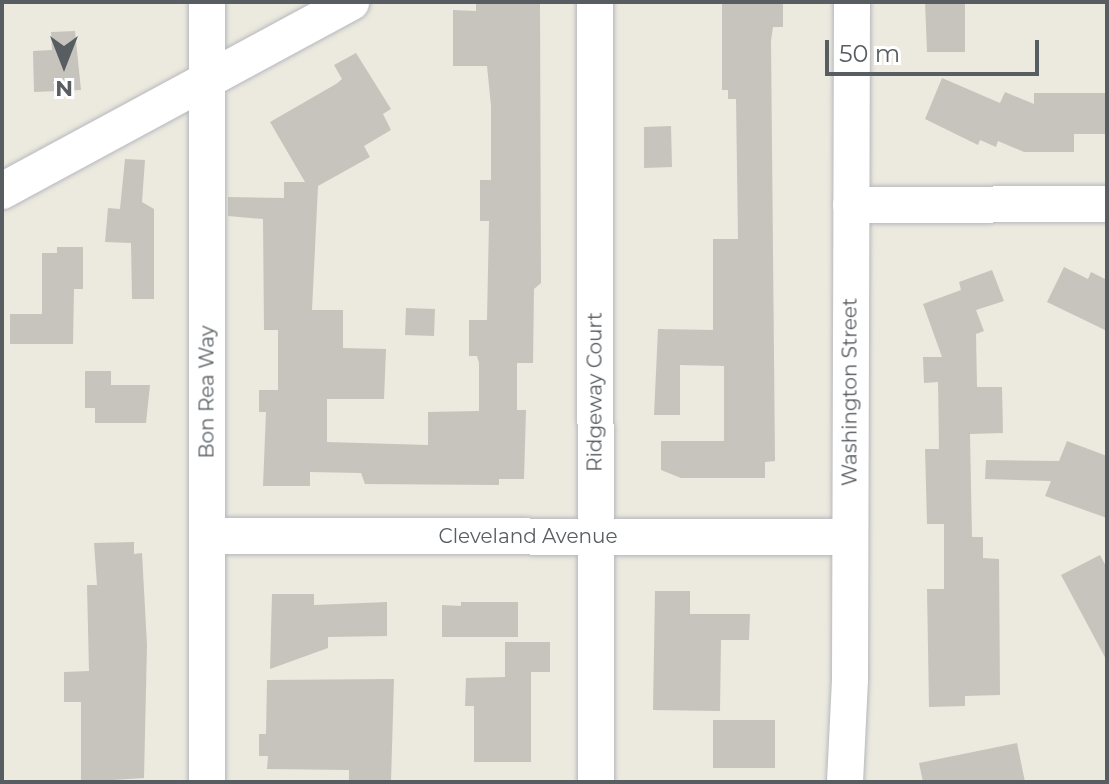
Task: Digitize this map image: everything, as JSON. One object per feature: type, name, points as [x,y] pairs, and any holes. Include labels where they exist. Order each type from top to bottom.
[{"type":"street","name":"Bon Rea Way","points":[[207,2],[207,782]]},
{"type":"street","points":[[2,191],[351,2]]},
{"type":"street","name":"Ridgeway Court","points":[[595,2],[596,782]]},
{"type":"street","name":"Washington Street","points":[[845,782],[850,537],[852,2]]},
{"type":"street","points":[[851,205],[1107,204]]},
{"type":"street","name":"Cleveland Avenue","points":[[207,536],[850,537]]},
{"type":"building","points":[[476,2],[540,2],[541,283],[534,289],[533,363],[517,363],[517,410],[526,410],[524,479],[499,479],[499,485],[365,484],[361,473],[310,472],[310,486],[263,486],[266,412],[259,412],[259,390],[278,390],[278,330],[264,330],[263,219],[228,216],[228,197],[284,198],[284,182],[305,182],[270,122],[336,84],[342,79],[334,65],[356,53],[391,109],[383,114],[391,130],[364,146],[370,157],[318,186],[312,310],[343,310],[343,348],[386,349],[384,399],[327,399],[327,442],[428,445],[428,412],[479,411],[479,363],[477,356],[469,356],[469,320],[487,320],[489,221],[480,221],[480,180],[491,180],[491,106],[487,66],[453,66],[453,10],[476,11]]},
{"type":"building","points":[[722,2],[783,2],[783,27],[773,27],[771,41],[775,461],[765,462],[765,478],[681,478],[661,470],[661,441],[724,441],[724,366],[680,365],[680,415],[654,415],[658,329],[713,330],[713,239],[738,239],[736,99],[728,99],[728,90],[722,90]]},
{"type":"building","points":[[925,2],[965,2],[965,52],[927,52]]},
{"type":"building","points":[[75,31],[81,90],[34,92],[33,51],[52,50],[51,32]]},
{"type":"building","points":[[942,78],[1000,103],[1005,92],[1034,104],[1034,93],[1107,93],[1107,134],[1074,134],[1074,152],[1024,152],[998,141],[996,147],[980,140],[978,145],[925,119]]},
{"type":"building","points":[[671,126],[672,167],[644,168],[644,127]]},
{"type":"building","points":[[125,159],[145,160],[142,202],[154,209],[154,299],[132,299],[131,243],[105,242],[108,208],[120,209]]},
{"type":"building","points":[[57,247],[83,247],[83,289],[74,289],[73,344],[10,344],[10,314],[42,314],[42,253],[57,253]]},
{"type":"building","points":[[1064,267],[1088,279],[1091,272],[1107,280],[1107,331],[1047,302]]},
{"type":"building","points":[[992,270],[1004,301],[976,310],[984,331],[976,334],[977,387],[1002,387],[1003,433],[970,434],[972,537],[983,537],[983,558],[999,559],[1000,695],[965,696],[965,706],[929,707],[927,589],[944,589],[944,524],[927,524],[925,449],[939,449],[938,382],[924,383],[923,357],[942,357],[923,304],[961,290],[959,282]]},
{"type":"building","points":[[406,308],[435,309],[434,336],[405,335]]},
{"type":"building","points":[[85,371],[111,371],[111,385],[150,385],[146,423],[95,423],[95,408],[85,408]]},
{"type":"building","points":[[1067,441],[1107,456],[1107,518],[1045,496],[1051,481],[985,479],[986,460],[1059,461]]},
{"type":"building","points":[[134,542],[134,554],[142,553],[147,645],[144,778],[81,782],[81,702],[64,702],[64,672],[89,671],[87,585],[97,585],[94,543]]},
{"type":"building","points":[[1100,555],[1107,568],[1107,661],[1061,575]]},
{"type":"building","points":[[655,591],[690,591],[690,614],[750,614],[749,640],[721,640],[720,711],[653,710]]},
{"type":"building","points":[[272,594],[314,594],[314,605],[387,602],[387,636],[328,637],[328,648],[270,669]]},
{"type":"building","points":[[461,602],[518,602],[518,637],[442,637],[442,605],[461,606]]},
{"type":"building","points":[[505,642],[550,642],[550,672],[531,672],[531,762],[474,762],[474,706],[465,706],[466,678],[505,677]]},
{"type":"building","points":[[394,679],[391,782],[349,782],[349,770],[267,769],[268,756],[259,756],[259,734],[266,734],[267,680]]},
{"type":"building","points":[[713,720],[775,720],[775,768],[713,768]]},
{"type":"building","points":[[1017,743],[1025,782],[923,782],[919,763]]}]
